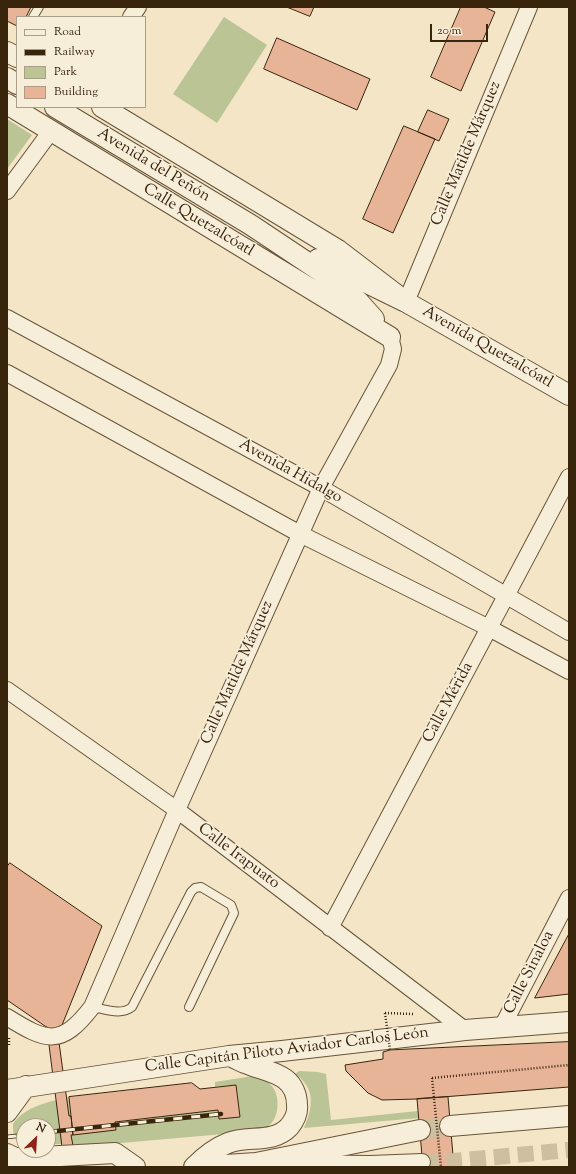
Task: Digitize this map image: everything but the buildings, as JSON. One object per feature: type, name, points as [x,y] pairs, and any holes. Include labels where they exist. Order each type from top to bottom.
[{"type":"street","points":[[132,16],[138,7]]},
{"type":"street","name":"Calle Matilde Márquez","points":[[406,302],[529,7]]},
{"type":"street","points":[[7,78],[16,83]]},
{"type":"street","name":"Calle Quetzalcóatl","points":[[7,104],[390,337]]},
{"type":"street","name":"Avenida del Peñón","points":[[56,108],[251,225],[323,273],[352,297],[390,337]]},
{"type":"street","points":[[104,108],[338,250],[406,302]]},
{"type":"street","points":[[7,191],[50,131]]},
{"type":"street","name":"Avenida del Peñón","points":[[251,225],[406,302]]},
{"type":"street","name":"Avenida Quetzalcóatl","points":[[406,302],[569,395]]},
{"type":"street","name":"Avenida Hidalgo","points":[[7,318],[321,488],[569,632]]},
{"type":"street","name":"Calle Matilde Márquez","points":[[90,1010],[176,810],[321,488],[389,365],[393,349],[390,337]]},
{"type":"street","points":[[7,372],[300,534],[489,628],[569,672]]},
{"type":"street","name":"Calle Mérida","points":[[330,928],[569,478]]},
{"type":"street","name":"Calle Irapuato","points":[[7,690],[176,810],[465,1030]]},
{"type":"street","name":"Calle Sinaloa","points":[[502,1027],[569,898]]},
{"type":"street","points":[[8,1018],[32,1032],[56,1037],[71,1030],[90,1010]]},
{"type":"street","name":"Calle Capitán Piloto Aviador Carlos León","points":[[7,1090],[229,1056],[465,1030],[569,1022]]},
{"type":"street","points":[[194,1167],[203,1157],[230,1142],[271,1137],[279,1134],[292,1124],[296,1116],[297,1100],[295,1091],[290,1084],[276,1074],[229,1056]]},
{"type":"street","points":[[7,1112],[26,1086]]},
{"type":"street","points":[[450,1126],[569,1116]]},
{"type":"street","points":[[256,1163],[420,1130]]},
{"type":"street","points":[[7,1154],[15,1158],[23,1158],[115,1153],[135,1167]]},
{"type":"street","points":[[194,1167],[256,1163],[355,1164],[422,1162]]},
{"type":"lane","points":[[34,16],[38,7]]},
{"type":"lane","points":[[90,1010],[121,1012],[128,1011],[132,1008],[191,892],[195,888],[201,887],[231,905],[234,912],[189,1007]]},
{"type":"path","points":[[390,1050],[386,1013],[413,1014],[413,1009]]},
{"type":"path","points":[[441,1167],[432,1078],[569,1065]]},
{"type":"green space","points":[[224,17],[267,45],[217,123],[173,94]]},
{"type":"green space","points":[[7,119],[32,135],[7,169]]},
{"type":"green space","points":[[299,1071],[326,1074],[331,1120],[418,1111],[419,1118],[304,1128],[311,1105],[311,1098],[307,1085],[295,1074]]},
{"type":"green space","points":[[253,1076],[270,1084],[274,1088],[278,1106],[277,1113],[271,1123],[266,1128],[258,1131],[98,1145],[56,1144],[56,1118],[18,1118],[24,1113],[38,1106],[69,1097],[73,1134],[116,1130],[115,1122],[218,1110],[219,1119],[240,1117],[236,1085],[215,1087],[215,1082]]},
{"type":"green space","points":[[16,1120],[16,1139],[14,1136],[13,1124]]},
{"type":"tunnel","points":[[420,1130],[450,1126]]},
{"type":"tunnel","points":[[422,1162],[454,1161],[569,1150]]},
{"type":"railway","points":[[56,1131],[221,1114]]},
{"type":"railway","points":[[7,1137],[16,1136]]}]
